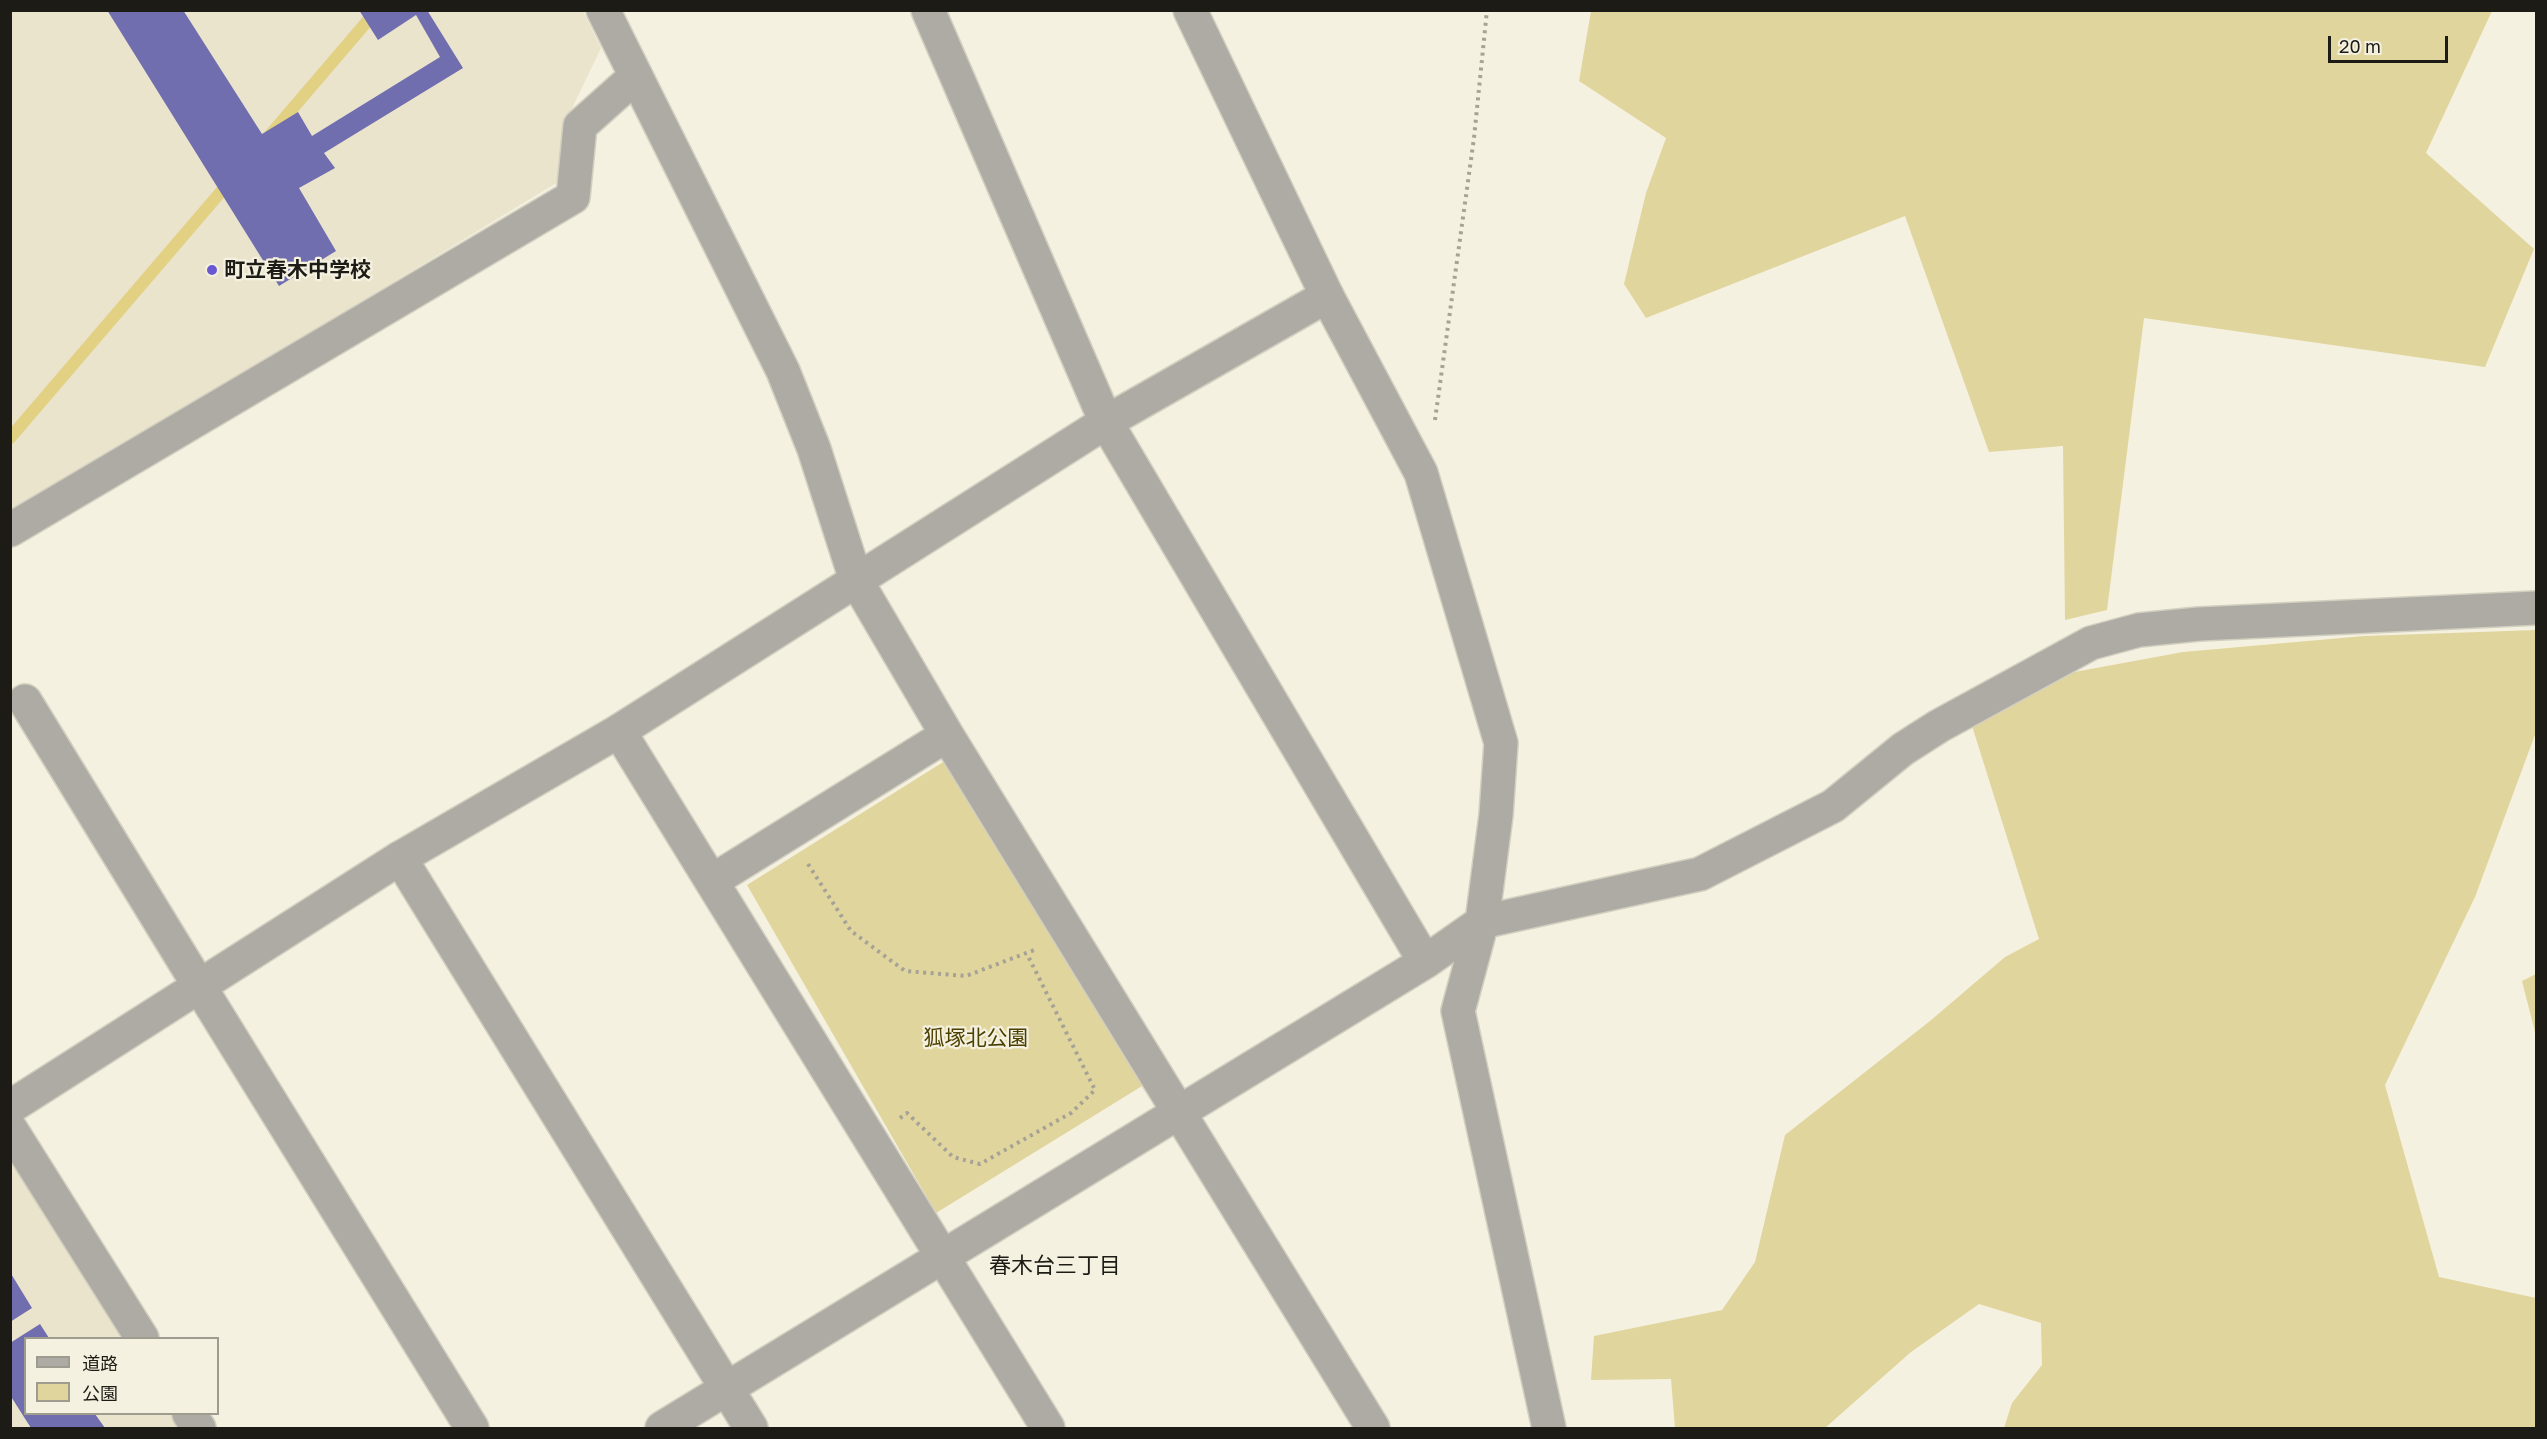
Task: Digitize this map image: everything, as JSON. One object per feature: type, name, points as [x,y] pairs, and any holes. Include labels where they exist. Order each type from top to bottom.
[{"type":"street","points":[[603,10],[783,371],[814,449],[856,580],[947,735],[1373,1428]]},
{"type":"street","points":[[928,10],[1106,422],[1425,962]]},
{"type":"street","points":[[1190,10],[1327,296],[1421,473],[1501,744],[1496,815],[1482,922],[1458,1011],[1549,1428]]},
{"type":"street","points":[[10,530],[573,197],[580,126],[636,76]]},
{"type":"street","points":[[10,1107],[198,984],[400,858],[620,731],[1106,422],[1327,296]]},
{"type":"street","points":[[662,1428],[944,1259],[1178,1112],[1425,962],[1482,922],[1700,874],[1833,806],[1903,749],[1939,726],[2091,643],[2139,630],[2199,624],[2536,608]]},
{"type":"street","points":[[25,701],[472,1428]]},
{"type":"street","points":[[620,731],[1048,1428]]},
{"type":"street","points":[[711,881],[947,735]]},
{"type":"street","points":[[400,858],[752,1428]]},
{"type":"street","points":[[10,1128],[141,1337]]},
{"type":"street","points":[[190,1415],[199,1428]]},
{"type":"path","points":[[1421,473],[1438,409],[1474,138],[1487,10]]},
{"type":"path","points":[[788,833],[851,931],[905,970],[966,976],[1027,954],[1067,931]]},
{"type":"path","points":[[869,1136],[907,1113],[953,1157],[980,1164],[1071,1113],[1095,1090],[1027,954]]},
{"type":"shaded area","name":"町立春木中学校","points":[[11,11],[583,11],[601,48],[564,125],[558,182],[11,515]]},
{"type":"shaded area","points":[[10,1161],[122,1337],[24,1337],[24,1415],[172,1415],[180,1428],[11,1428]]},
{"type":"green space","points":[[1591,11],[2492,11],[2426,153],[2534,249],[2485,367],[2144,318],[2107,610],[2065,620],[2063,446],[1989,452],[1905,216],[1646,318],[1624,284],[1646,193],[1666,138],[1579,81]]},
{"type":"green space","points":[[2536,630],[2536,732],[2475,897],[2385,1085],[2439,1277],[2536,1298],[2536,1428],[2004,1428],[2012,1403],[2042,1365],[2041,1323],[1979,1304],[1911,1352],[1825,1428],[1675,1428],[1671,1379],[1591,1380],[1594,1336],[1722,1310],[1755,1262],[1785,1135],[1930,1021],[2005,957],[2039,939],[1972,726],[2069,673],[2183,652],[2364,636]]},
{"type":"green space","name":"狐塚北公園","points":[[948,759],[1147,1083],[936,1213],[747,885]]},
{"type":"green space","points":[[2536,974],[2536,1036],[2522,981]]},
{"type":"building","points":[[107,10],[183,10],[262,134],[298,112],[312,136],[440,57],[416,15],[378,40],[359,10],[427,10],[463,68],[324,153],[335,168],[299,188],[336,251],[279,286]]},
{"type":"building","points":[[10,1272],[32,1308],[10,1322]]},
{"type":"building","points":[[40,1324],[48,1337],[24,1337],[24,1415],[96,1415],[105,1428],[31,1428],[10,1395],[10,1343]]},
{"type":"waterway","points":[[270,135],[376,11]]},
{"type":"waterway","points":[[10,438],[231,180]]},
{"type":"place","name":"町立春木中学校","points":[[212,270]]},
{"type":"district","name":"春木台三丁目","points":[[1055,1266]]}]
